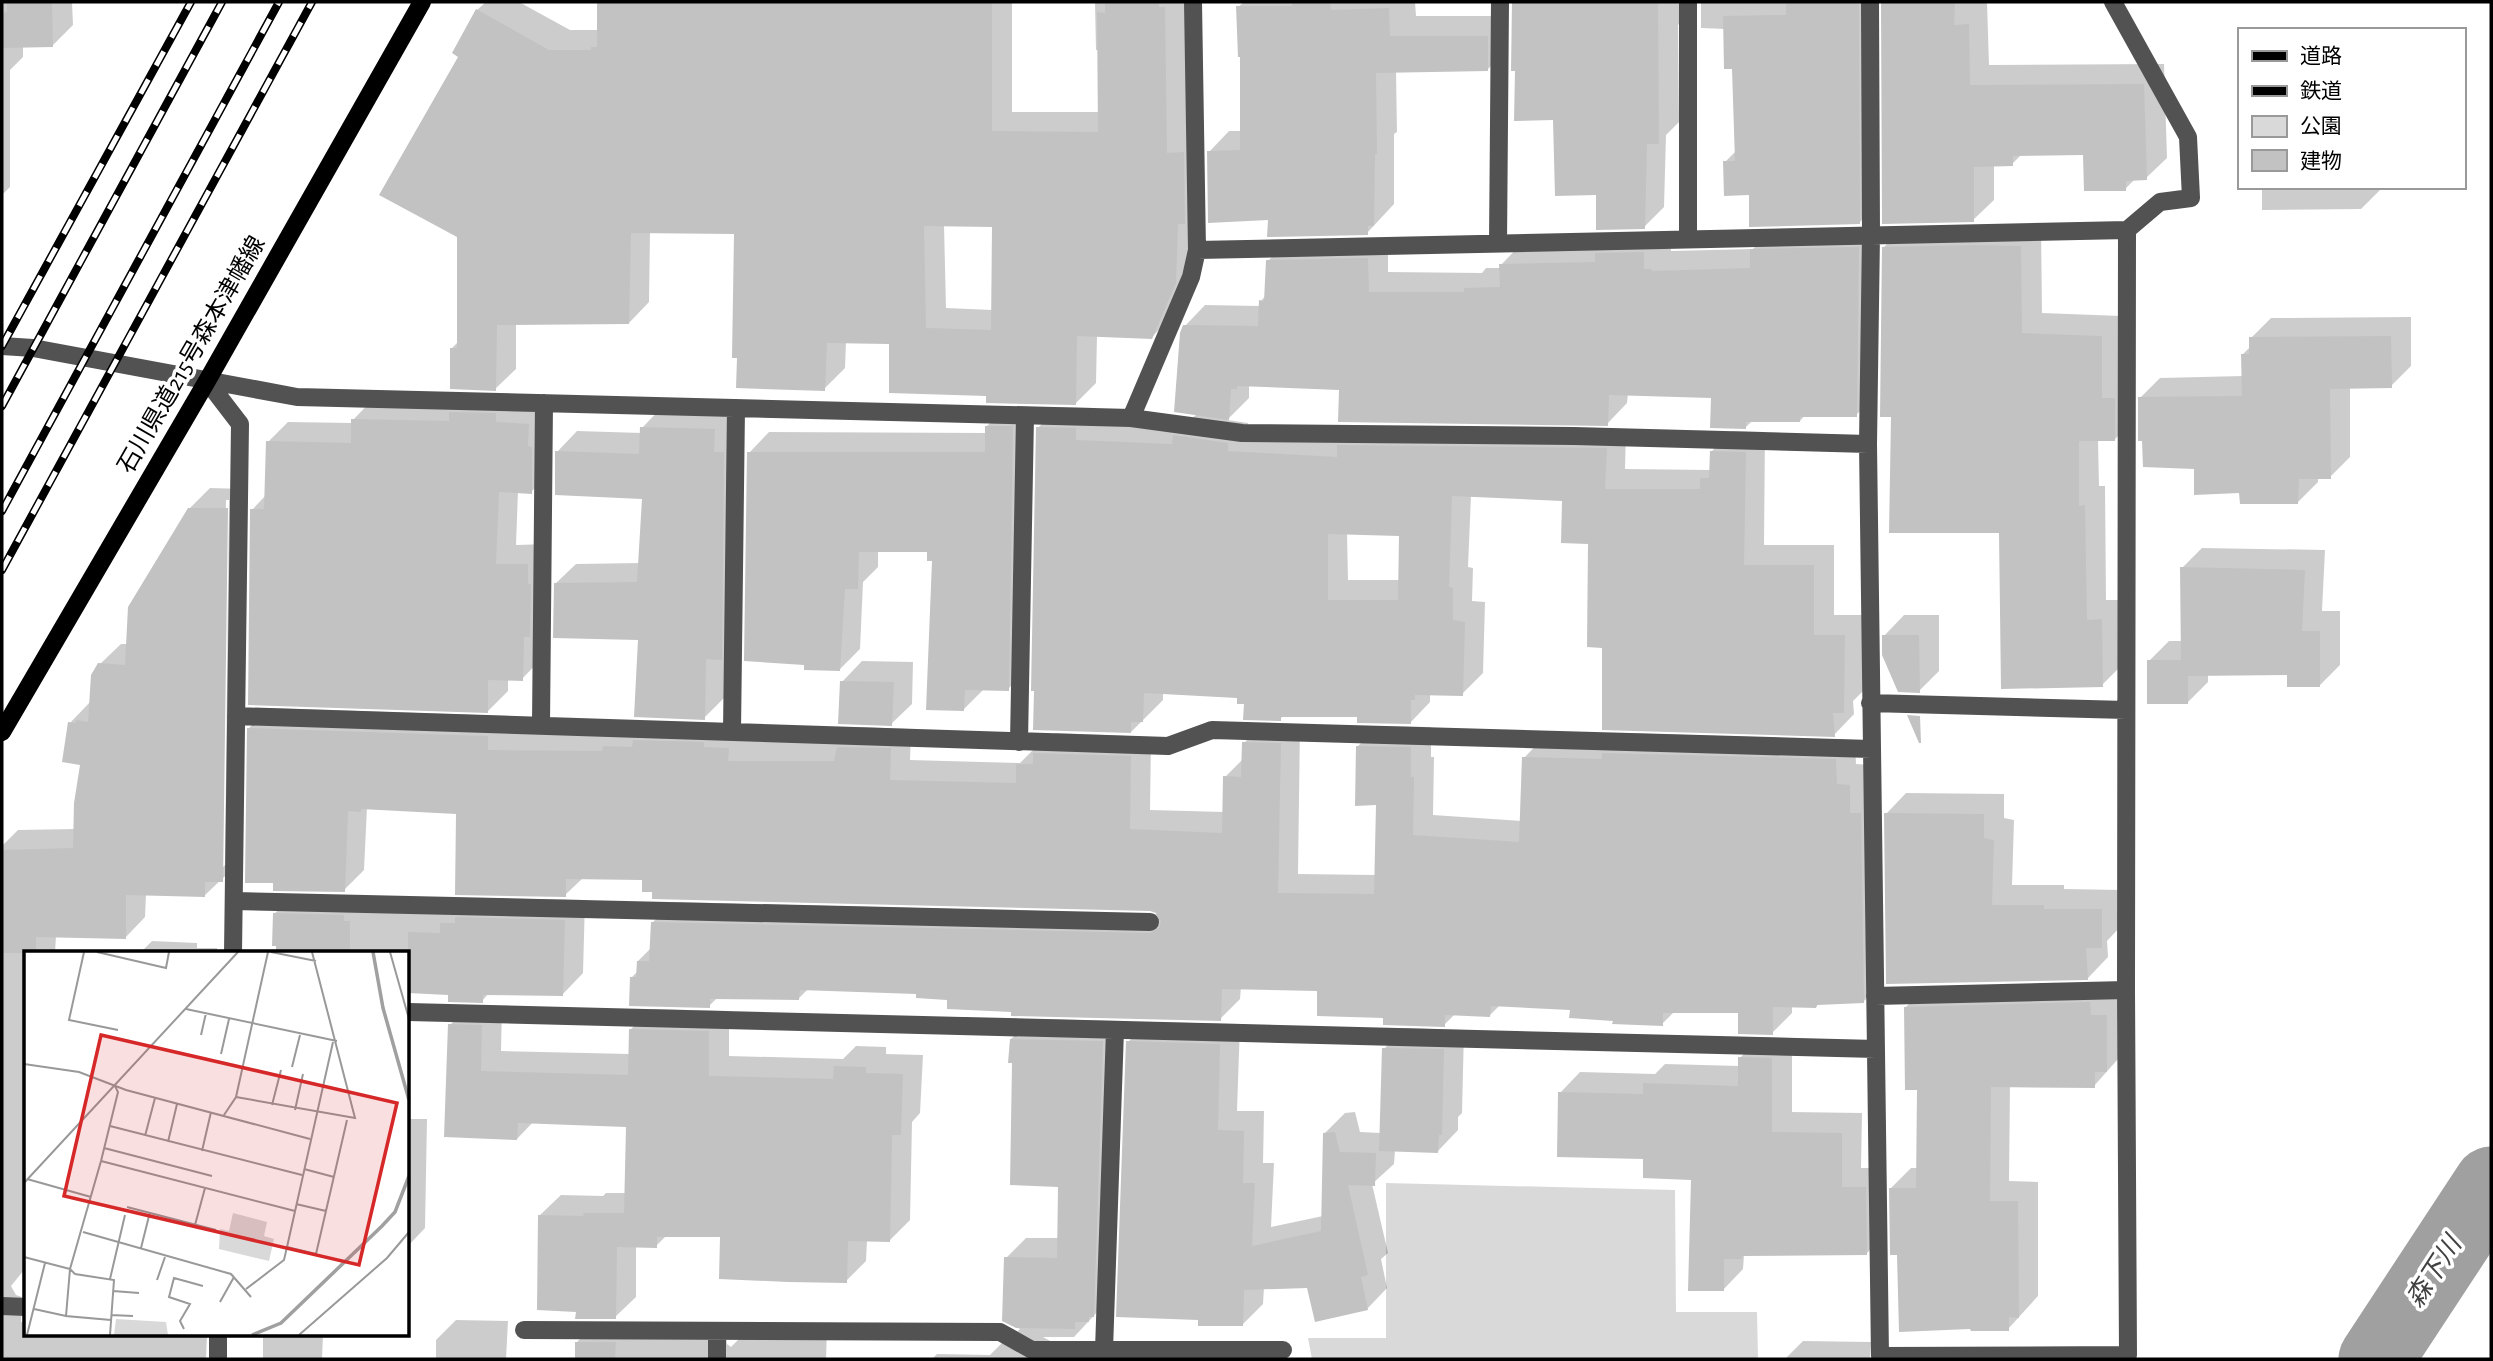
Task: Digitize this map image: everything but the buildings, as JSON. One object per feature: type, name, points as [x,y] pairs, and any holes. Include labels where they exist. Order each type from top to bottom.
[{"type":"main road","name":"石川県道215号森本津幡線","points":[[2,732],[207,381],[422,2]]},
{"type":"street","points":[[1131,418],[1191,277],[1197,250],[1194,2]]},
{"type":"street","points":[[1498,243],[1500,2]]},
{"type":"street","points":[[1688,2],[1688,239]]},
{"type":"street","points":[[1870,2],[1868,444],[1880,1358],[2128,1355],[2127,230]]},
{"type":"street","points":[[1197,250],[2127,230],[2160,202],[2191,198],[2188,137],[2113,2]]},
{"type":"street","points":[[2,346],[33,348],[297,397],[1131,418],[1242,433],[1574,436],[1868,444]]},
{"type":"street","points":[[207,381],[240,424],[233,951]]},
{"type":"street","points":[[541,725],[544,403]]},
{"type":"street","points":[[732,732],[736,408]]},
{"type":"street","points":[[1019,742],[1025,416]]},
{"type":"street","points":[[1870,702],[2126,710]]},
{"type":"street","points":[[236,716],[1168,746],[1212,730],[1871,749]]},
{"type":"street","points":[[234,901],[1150,922]]},
{"type":"street","points":[[1875,996],[2126,990]]},
{"type":"street","points":[[410,1012],[1876,1049]]},
{"type":"street","points":[[1104,1350],[1115,1030]]},
{"type":"street","points":[[2,1306],[24,1307]]},
{"type":"street","points":[[524,1330],[1000,1332],[1032,1350],[1283,1350]]},
{"type":"street","points":[[717,1359],[718,1331]]},
{"type":"street","points":[[218,1336],[218,1359]]},
{"type":"green space","points":[[1386,1183],[1675,1190],[1676,1312],[1757,1312],[1758,1359],[1312,1359],[1308,1338],[1386,1338]]},
{"type":"waterway","name":"森下川","points":[[2376,1359],[2491,1184]]},
{"type":"railway","points":[[2,346],[191,2]]},
{"type":"railway","points":[[2,406],[222,2]]},
{"type":"railway","points":[[2,511],[279,2]]},
{"type":"railway","points":[[2,570],[312,2]]}]
